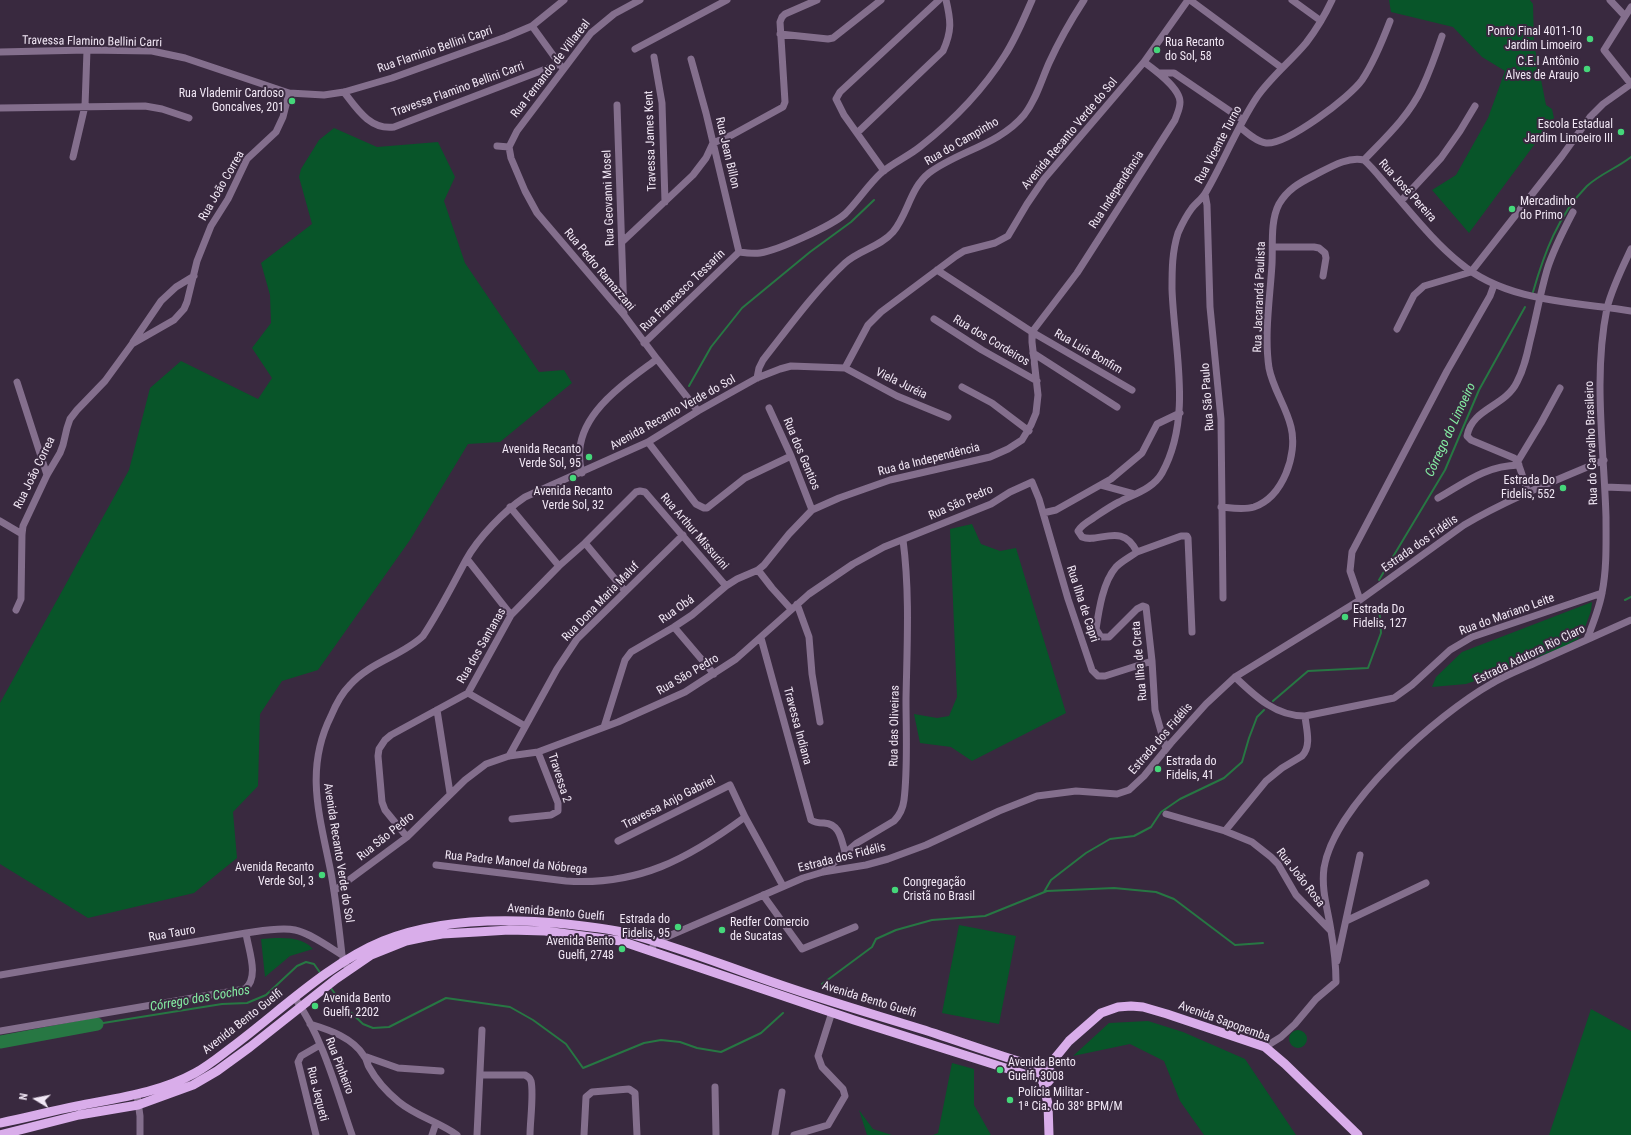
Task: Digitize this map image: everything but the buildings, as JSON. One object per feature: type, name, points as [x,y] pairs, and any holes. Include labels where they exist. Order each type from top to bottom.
[{"type":"main road","name":"Avenida Bento Guelfi","points":[[0,1124],[53,1111],[137,1095],[181,1080],[196,1072],[241,1040],[306,989],[345,962],[371,955],[406,941],[449,933],[509,930],[545,931],[653,946],[785,986],[1046,1076]]},
{"type":"main road","name":"Avenida Bento Guelfi","points":[[653,946],[779,994],[832,1012],[1046,1076]]},
{"type":"main road","name":"Avenida Bento Guelfi","points":[[0,1135],[23,1132],[79,1115],[138,1105],[193,1085],[250,1047],[336,979],[345,962]]},
{"type":"main road","name":"Avenida Sapopemba","points":[[1046,1076],[1060,1060],[1080,1031],[1101,1014],[1118,1007],[1143,1007],[1265,1047],[1285,1064],[1358,1135]]},
{"type":"main road","points":[[1046,1076],[1049,1135]]},
{"type":"street","name":"Rua Flaminio Bellini Capri","points":[[344,92],[392,78],[506,37],[532,26],[564,0]]},
{"type":"street","name":"Rua Fernando de Villareal","points":[[509,147],[517,131],[561,66],[600,24],[614,14],[640,0]]},
{"type":"street","points":[[635,49],[727,0]]},
{"type":"street","points":[[622,242],[693,175],[706,158],[712,143],[779,110],[785,105],[780,22],[785,14],[817,0]]},
{"type":"street","points":[[780,34],[828,40],[881,0]]},
{"type":"street","points":[[884,171],[837,102],[837,96],[939,0]]},
{"type":"street","points":[[857,133],[943,51],[949,39],[951,22],[946,0]]},
{"type":"street","name":"Rua Francesco Tessarin","points":[[644,343],[739,252],[751,254],[768,251],[829,225],[847,212],[873,180],[920,147],[948,123],[990,78],[1006,53],[1032,0]]},
{"type":"street","name":"Rua do Campinho","points":[[758,378],[759,368],[763,360],[835,273],[851,258],[876,246],[892,233],[921,181],[938,167],[983,145],[1006,130],[1023,116],[1031,105],[1062,38],[1084,0]]},
{"type":"street","points":[[1189,0],[1282,68]]},
{"type":"street","name":"Avenida Recanto Verde do Sol","points":[[345,962],[317,797],[316,780],[319,746],[340,696],[351,684],[380,662],[415,643],[422,636],[459,575],[466,559],[491,527],[510,507],[525,497],[582,473],[648,442],[698,411],[758,378],[791,366],[846,368],[868,325],[881,312],[964,251],[995,243],[1008,236],[1044,179],[1144,62],[1189,0]]},
{"type":"street","points":[[1292,0],[1321,21]]},
{"type":"street","name":"Rua Vicente Turno","points":[[1137,552],[1124,538],[1115,535],[1108,535],[1086,539],[1082,537],[1078,531],[1108,508],[1146,489],[1156,482],[1162,473],[1174,442],[1180,413],[1179,378],[1173,306],[1173,256],[1175,245],[1184,220],[1191,209],[1205,194],[1243,120],[1257,97],[1306,42],[1321,21],[1332,0]]},
{"type":"street","points":[[1610,0],[1625,16]]},
{"type":"street","points":[[1397,329],[1418,290],[1424,286],[1471,272],[1557,162],[1590,117],[1603,104],[1631,84],[1604,50],[1631,7]]},
{"type":"street","points":[[1240,127],[1256,139],[1270,143],[1292,135],[1316,119],[1353,91],[1362,80],[1377,53],[1390,22]]},
{"type":"street","points":[[532,26],[561,66]]},
{"type":"street","points":[[1364,160],[1400,122],[1413,105],[1429,73],[1442,36]]},
{"type":"street","points":[[73,157],[85,106],[87,50]]},
{"type":"street","name":"Travessa Flamino Bellini Carri","points":[[0,52],[87,50],[145,51],[168,54],[185,58],[289,93],[324,95],[344,92],[366,119],[380,127],[394,126],[561,66]]},
{"type":"street","name":"Travessa James Kent","points":[[654,57],[662,103],[664,202]]},
{"type":"street","name":"Rua Jean Billon","points":[[691,59],[706,113],[739,252]]},
{"type":"street","name":"Rua Independência","points":[[1032,332],[1077,272],[1175,120],[1180,109],[1180,100],[1177,92],[1158,73],[1144,62]]},
{"type":"street","points":[[1158,73],[1174,73],[1243,120]]},
{"type":"street","name":"Rua João Correa","points":[[132,344],[174,320],[179,315],[187,302],[197,262],[210,226],[228,199],[248,159],[276,132],[283,117],[289,93]]},
{"type":"street","name":"Rua Geovanni Mosel","points":[[617,105],[624,315]]},
{"type":"street","points":[[0,108],[145,106],[162,109],[189,118]]},
{"type":"street","points":[[1401,201],[1441,158],[1475,106]]},
{"type":"street","points":[[497,146],[509,147]]},
{"type":"street","name":"Rua Pedro Ramazzani","points":[[509,147],[511,158],[516,170],[537,213],[565,248],[624,315],[644,343],[698,411]]},
{"type":"street","name":"Rua José Pereira","points":[[1315,175],[1351,159],[1364,160],[1432,236],[1459,263],[1471,272]]},
{"type":"street","name":"Rua Jacarandá Paulista","points":[[1221,507],[1244,508],[1255,506],[1269,497],[1281,484],[1290,461],[1293,442],[1292,428],[1271,379],[1269,365],[1268,341],[1275,219],[1278,206],[1286,194],[1296,184],[1315,175]]},
{"type":"street","name":"Rua São Paulo","points":[[1205,194],[1207,205],[1210,307],[1221,419],[1223,598]]},
{"type":"street","points":[[1528,492],[1523,482],[1519,463],[1514,458],[1471,440],[1467,436],[1478,416],[1507,397],[1517,382],[1524,366],[1538,297],[1552,254],[1573,212]]},
{"type":"street","points":[[1273,247],[1319,248],[1325,253],[1326,258],[1323,276]]},
{"type":"street","name":"Rua do Carvalho Brasileiro","points":[[1587,639],[1602,593],[1606,564],[1604,460],[1600,407],[1601,349],[1608,307],[1621,270],[1631,249]]},
{"type":"street","name":"Rua Luís Bonfim","points":[[937,270],[1032,332],[1132,390]]},
{"type":"street","points":[[1471,272],[1494,285],[1523,294],[1631,311]]},
{"type":"street","name":"Rua João Correa","points":[[16,610],[21,599],[22,534],[28,514],[63,445],[70,419],[107,378],[161,301],[176,287],[194,276]]},
{"type":"street","points":[[1360,600],[1350,570],[1352,552],[1447,371],[1490,296],[1494,285]]},
{"type":"street","name":"Rua dos Cordeiros","points":[[934,319],[982,350],[1037,381]]},
{"type":"street","name":"Rua da Independência","points":[[758,570],[764,565],[793,529],[812,510],[839,498],[890,480],[990,457],[1008,449],[1022,440],[1029,431],[1036,412],[1038,395],[1032,332]]},
{"type":"street","points":[[1033,353],[1117,407]]},
{"type":"street","points":[[582,473],[579,453],[583,432],[592,416],[614,392],[657,358]]},
{"type":"street","name":"Viela Juréia","points":[[846,368],[897,396],[948,417]]},
{"type":"street","points":[[17,382],[47,475]]},
{"type":"street","points":[[962,387],[992,403],[1029,431]]},
{"type":"street","points":[[1519,463],[1560,388]]},
{"type":"street","name":"Rua dos Gentios","points":[[768,408],[791,456],[812,510]]},
{"type":"street","points":[[1043,513],[1056,510],[1111,479],[1142,453],[1158,424],[1180,413]]},
{"type":"street","points":[[648,442],[696,504],[704,508],[707,508],[745,478],[791,456]]},
{"type":"street","name":"Estrada dos Fidélis","points":[[653,946],[803,878],[823,872],[866,866],[888,859],[926,845],[1036,796],[1076,791],[1117,794],[1124,792],[1139,782],[1206,704],[1235,677],[1360,600],[1464,525],[1528,492],[1604,460]]},
{"type":"street","points":[[1438,498],[1489,469],[1519,463]]},
{"type":"street","name":"Rua Ilha de Capri","points":[[1032,482],[1043,513],[1068,599],[1094,674],[1105,676],[1152,662]]},
{"type":"street","name":"Rua São Pedro","points":[[334,891],[407,836],[450,793],[486,764],[509,756],[538,752],[604,727],[685,692],[736,659],[761,638],[794,606],[853,564],[884,547],[991,504],[1010,492],[1032,482]]},
{"type":"street","points":[[1101,485],[1134,494]]},
{"type":"street","points":[[1605,488],[1631,488]]},
{"type":"street","name":"Rua dos Santanas","points":[[407,836],[385,810],[382,802],[378,756],[379,749],[385,740],[391,735],[468,694],[511,615],[559,566],[585,543],[636,492],[645,492]]},
{"type":"street","name":"Rua Arthur Missurini","points":[[645,492],[726,586]]},
{"type":"street","points":[[510,507],[559,566]]},
{"type":"street","points":[[0,521],[22,534]]},
{"type":"street","name":"Rua Dona Maria Maluf","points":[[509,756],[525,726],[577,639],[683,535]]},
{"type":"street","points":[[1137,552],[1181,536],[1187,536],[1192,632]]},
{"type":"street","name":"Rua das Oliveiras","points":[[823,872],[857,842],[899,817],[904,800],[906,756],[907,593],[903,540]]},
{"type":"street","points":[[585,543],[625,591]]},
{"type":"street","name":"Rua Ilha de Creta","points":[[1137,552],[1117,566],[1111,574],[1104,593],[1096,629],[1101,637],[1110,637],[1137,609],[1141,606],[1145,606],[1147,609],[1155,710],[1166,749]]},
{"type":"street","points":[[466,559],[511,615]]},
{"type":"street","points":[[758,570],[772,588],[794,606],[810,637],[812,674],[820,722]]},
{"type":"street","name":"Rua Obá","points":[[604,727],[625,660],[631,652],[674,627],[726,586],[737,579],[758,570]]},
{"type":"street","name":"Rua do Mariano Leite","points":[[1235,677],[1268,705],[1283,713],[1293,716],[1305,716],[1394,698],[1412,685],[1450,650],[1467,639],[1602,593]]},
{"type":"street","name":"Estrada Adutora Rio Claro","points":[[1265,1047],[1281,1037],[1295,1024],[1316,999],[1336,982],[1336,967],[1324,888],[1324,868],[1342,824],[1372,784],[1411,745],[1462,701],[1492,683],[1631,620]]},
{"type":"street","points":[[674,627],[714,674]]},
{"type":"street","name":"Travessa Indiana","points":[[761,638],[812,820],[815,823],[829,824],[836,828],[845,852]]},
{"type":"street","points":[[468,694],[525,726]]},
{"type":"street","points":[[438,710],[450,793]]},
{"type":"street","points":[[1225,831],[1272,775],[1306,752],[1308,744],[1305,716]]},
{"type":"street","name":"Travessa 2","points":[[512,819],[551,815],[558,811],[558,804],[538,752]]},
{"type":"street","name":"Travessa Anjo Gabriel","points":[[618,841],[730,785],[745,817]]},
{"type":"street","name":"Rua João Rosa","points":[[1166,814],[1203,826],[1225,831],[1252,842],[1272,857],[1278,864],[1296,895],[1331,931]]},
{"type":"street","points":[[745,817],[783,886]]},
{"type":"street","name":"Rua Padre Manoel da Nóbrega","points":[[436,865],[583,883],[623,879],[670,864],[714,839],[745,817]]},
{"type":"street","points":[[1336,967],[1360,855]]},
{"type":"street","points":[[1346,921],[1426,883]]},
{"type":"street","points":[[763,895],[802,948],[855,927]]},
{"type":"street","name":"Rua Tauro","points":[[0,975],[246,933],[282,929],[296,930],[305,934],[345,962]]},
{"type":"street","points":[[0,1030],[245,989],[251,982],[252,970],[246,933]]},
{"type":"street","name":"Rua Pinheiro","points":[[295,998],[320,1045],[352,1135]]},
{"type":"street","points":[[794,1135],[814,1133],[828,1125],[845,1096],[843,1088],[822,1068],[818,1056],[832,1012]]},
{"type":"street","points":[[310,1024],[339,1034],[351,1043],[364,1056],[369,1067],[392,1097],[411,1111],[457,1135]]},
{"type":"street","points":[[477,1135],[482,1030]]},
{"type":"street","name":"Rua Jequeti","points":[[316,1135],[298,1062],[301,1056],[320,1045]]},
{"type":"street","points":[[364,1056],[398,1068],[441,1071]]},
{"type":"street","points":[[481,1075],[524,1075],[528,1077],[531,1081],[530,1135]]},
{"type":"street","points":[[714,1087],[716,1135]]},
{"type":"street","points":[[584,1135],[586,1097],[592,1092],[629,1089],[636,1093],[637,1135]]},
{"type":"street","points":[[780,1135],[775,1135],[782,1092]]},
{"type":"street","points":[[137,1095],[140,1116],[140,1135]]},
{"type":"street","points":[[18,1120],[23,1132]]},
{"type":"street","points":[[432,1135],[436,1123]]},
{"type":"green space","points":[[1389,0],[1530,0],[1533,4],[1534,44],[1546,105],[1552,109],[1554,118],[1469,233],[1432,190],[1456,175],[1488,118],[1505,71],[1482,57],[1453,27],[1391,12]]},
{"type":"green space","points":[[334,128],[377,147],[438,142],[455,177],[444,201],[465,263],[539,372],[564,370],[572,383],[500,442],[468,444],[410,540],[318,670],[282,681],[260,714],[258,786],[233,812],[237,858],[194,893],[88,918],[0,864],[0,703],[129,470],[150,388],[181,361],[258,399],[272,378],[252,348],[271,323],[270,295],[261,263],[312,224],[299,177],[301,169],[319,140]]},
{"type":"green space","points":[[972,524],[981,544],[1000,551],[1016,548],[1066,713],[972,761],[951,747],[920,743],[914,714],[937,718],[949,716],[957,697],[950,529]]},
{"type":"green space","points":[[1592,602],[1591,611],[1584,630],[1578,639],[1566,646],[1466,684],[1432,687],[1436,677],[1462,652]]},
{"type":"green space","points":[[959,925],[1016,936],[999,1024],[942,1013]]},
{"type":"green space","points":[[275,938],[301,941],[313,949],[290,956],[265,977],[261,939]]},
{"type":"green space","points":[[1591,1009],[1631,1031],[1631,1135],[1549,1135]]},
{"type":"green space","points":[[1148,1021],[1183,1032],[1245,1059],[1296,1135],[1204,1135],[1180,1101],[1164,1061],[1130,1044],[1073,1056],[1109,1023]]},
{"type":"green space","points":[[1298,1030],[1304,1033],[1307,1039],[1304,1045],[1298,1048],[1292,1045],[1289,1039],[1292,1033]]},
{"type":"green space","points":[[952,1063],[974,1069],[974,1105],[991,1135],[933,1135],[938,1133]]},
{"type":"green space","points":[[859,1110],[873,1129],[892,1135],[867,1135]]},
{"type":"waterway","name":"Córrego do Limoeiro","points":[[1533,292],[1547,249],[1568,209],[1587,186],[1603,174],[1631,157]]},
{"type":"waterway","points":[[689,386],[711,347],[742,308],[810,252],[851,222],[874,200]]},
{"type":"waterway","name":"Córrego do Limoeiro","points":[[1379,580],[1445,470],[1479,390],[1525,307]]},
{"type":"waterway","points":[[1625,600],[1631,597]]},
{"type":"waterway","name":"Córrego do Limoeiro","points":[[1273,701],[1308,671],[1368,668],[1381,633],[1379,606]]},
{"type":"waterway","points":[[1044,892],[1051,880],[1086,853],[1110,839],[1134,836],[1151,827],[1161,812],[1180,799],[1224,778],[1242,762],[1257,717],[1264,710]]},
{"type":"waterway","points":[[822,984],[872,947],[876,939],[896,930],[932,920],[985,916],[1047,891],[1114,888],[1156,892],[1174,899],[1235,945],[1263,943]]},
{"type":"waterway","name":"Córrego dos Cochos","points":[[97,1024],[222,1004],[247,1003],[266,995],[297,966],[306,962],[314,964],[321,974]]},
{"type":"waterway","points":[[330,987],[344,1006],[363,1024],[373,1028],[389,1027],[446,998],[510,1007],[533,1020],[566,1044],[583,1068],[644,1043],[661,1040],[680,1042],[697,1048],[721,1052],[761,1033],[783,1013]]},
{"type":"waterway","points":[[0,1042],[97,1024]]},
{"type":"place","name":"Ponto Final 4011-10 Jardim Limoeiro","points":[[1590,39]]},
{"type":"place","name":"Rua Recanto do Sol, 58","points":[[1157,50]]},
{"type":"place","name":"C.E.I Antônio Alves de Araujo","points":[[1587,69]]},
{"type":"place","name":"Rua Vlademir Cardoso Goncalves, 201","points":[[292,101]]},
{"type":"place","name":"Escola Estadual Jardim Limoeiro III","points":[[1621,132]]},
{"type":"place","name":"Mercadinho do Primo","points":[[1512,209]]},
{"type":"place","name":"Avenida Recanto Verde Sol, 95","points":[[589,457]]},
{"type":"place","name":"Avenida Recanto Verde Sol, 32","points":[[573,478]]},
{"type":"place","name":"Estrada Do Fidelis, 552","points":[[1563,488]]},
{"type":"place","name":"Estrada Do Fidelis, 127","points":[[1345,617]]},
{"type":"place","name":"Estrada do Fidelis, 41","points":[[1158,769]]},
{"type":"place","name":"Avenida Recanto Verde Sol, 3","points":[[322,875]]},
{"type":"place","name":"Congregação Cristã no Brasil","points":[[895,890]]},
{"type":"place","name":"Estrada do Fidelis, 95","points":[[678,927]]},
{"type":"place","name":"Redfer Comercio de Sucatas","points":[[722,930]]},
{"type":"place","name":"Avenida Bento Guelfi, 2748","points":[[622,949]]},
{"type":"place","name":"Avenida Bento Guelfi, 2202","points":[[315,1006]]},
{"type":"place","name":"Avenida Bento Guelfi, 3008","points":[[1000,1070]]},
{"type":"place","name":"Polícia Militar - 1ª Cia. do 38º BPM/M","points":[[1010,1100]]}]
